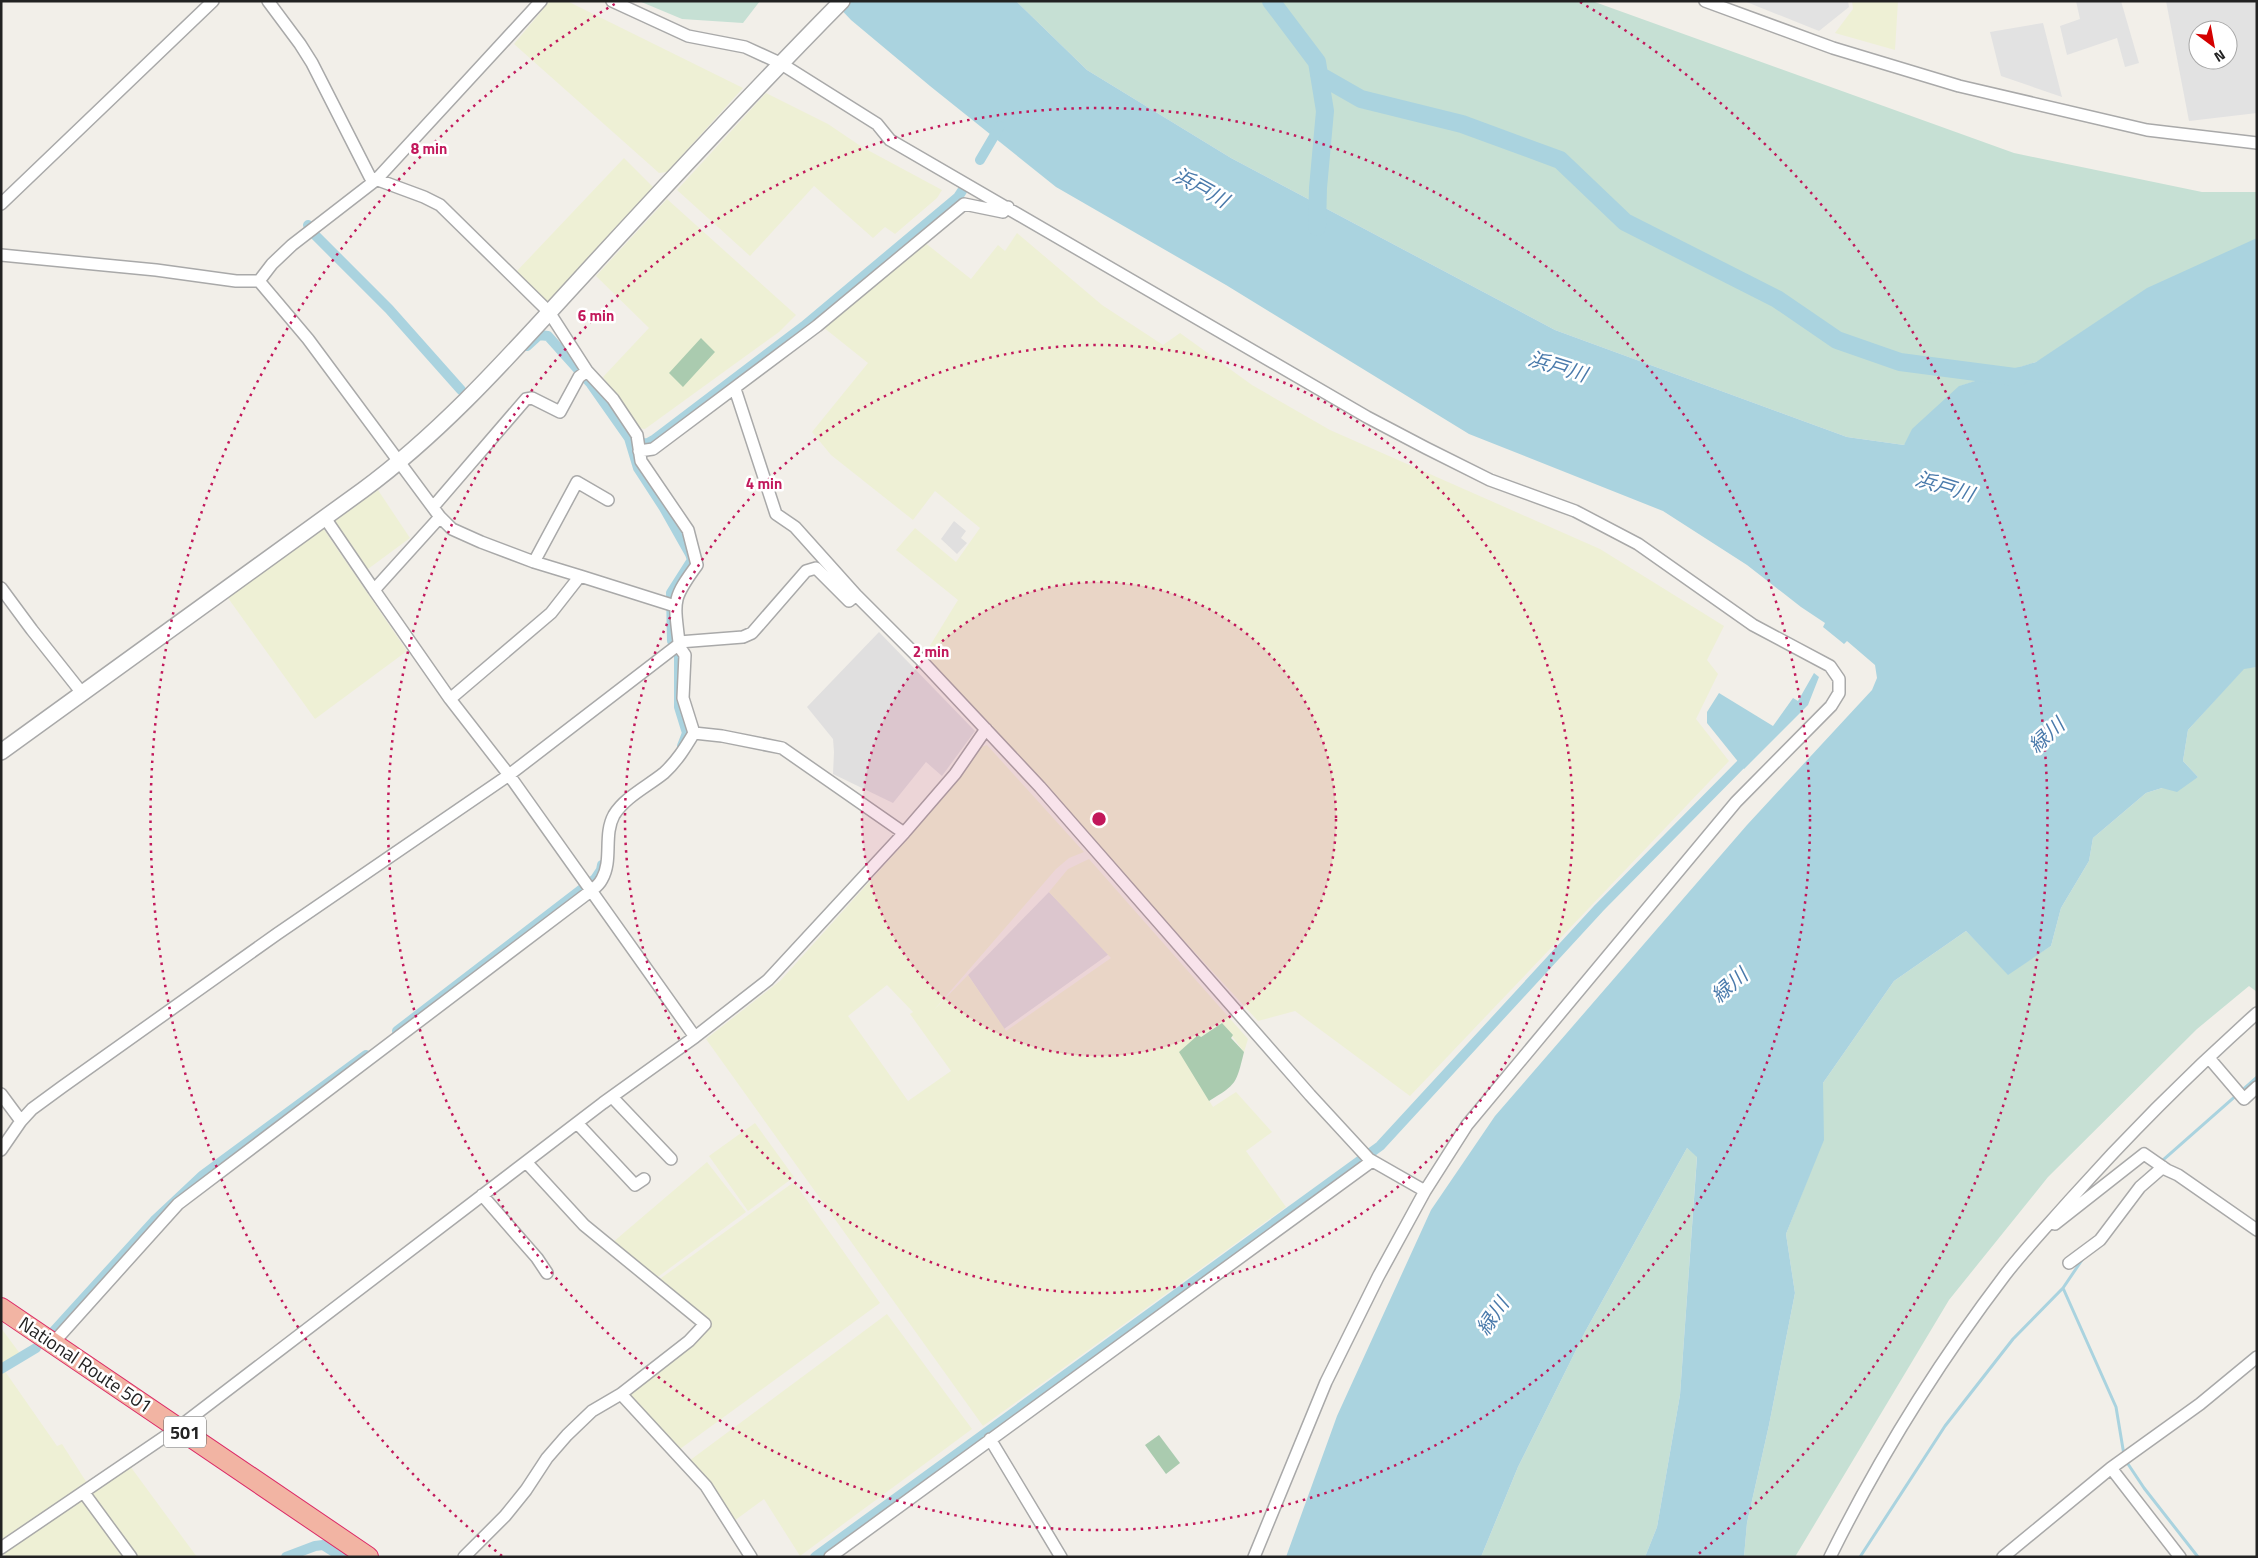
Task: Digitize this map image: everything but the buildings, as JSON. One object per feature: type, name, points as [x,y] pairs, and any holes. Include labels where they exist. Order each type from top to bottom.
[{"type":"highway","name":"National Route 501","points":[[1,1308],[54,1342],[368,1557]]},
{"type":"street","points":[[1,204],[213,1]]},
{"type":"street","points":[[54,1342],[178,1204],[603,878],[608,859],[608,834],[614,815],[629,799],[663,773],[680,757],[694,733],[683,698],[685,656],[678,643],[672,606],[697,565],[697,556],[688,530],[641,461],[636,435],[613,399],[584,374],[549,312],[440,205],[370,177],[312,63],[268,1]]},
{"type":"street","points":[[260,281],[272,264],[310,230],[376,180],[542,1]]},
{"type":"street","points":[[612,1],[688,36],[745,47],[785,58],[877,124],[890,140],[1367,417],[1490,480],[1575,511],[1638,544],[1753,625],[1830,666],[1839,679],[1839,693],[1831,706],[1730,809],[1467,1125],[1424,1191],[1378,1277],[1326,1382],[1254,1557]]},
{"type":"street","points":[[1,752],[325,518],[399,463],[427,438],[549,312],[785,58],[842,1]]},
{"type":"street","points":[[1705,1],[1832,48],[1959,86],[2147,130],[2257,143]]},
{"type":"street","points":[[639,446],[653,449],[735,389],[817,326],[964,204],[1003,212],[1008,207]]},
{"type":"street","points":[[1,255],[156,270],[236,281],[260,281]]},
{"type":"street","points":[[260,281],[308,339],[399,463],[440,517],[452,529],[534,562],[672,606]]},
{"type":"street","points":[[433,507],[526,400],[532,398],[560,412],[584,374]]},
{"type":"street","points":[[735,389],[774,511],[795,527],[856,596],[919,658],[986,730],[1098,852],[1310,1095],[1368,1157],[1424,1191]]},
{"type":"street","points":[[534,562],[577,482],[602,501]]},
{"type":"street","points":[[374,590],[440,517]]},
{"type":"street","points":[[325,518],[450,699],[509,775],[695,1037]]},
{"type":"street","points":[[1,1150],[21,1120],[62,1087],[269,939],[509,775],[678,643],[743,637],[752,632],[806,571],[816,568],[849,601],[856,596]]},
{"type":"street","points":[[450,699],[551,614],[580,576]]},
{"type":"street","points":[[1,588],[82,693]]},
{"type":"street","points":[[1,1548],[179,1427],[482,1195],[695,1037],[768,980],[904,833],[955,774],[986,730]]},
{"type":"street","points":[[694,733],[722,736],[782,748],[904,833]]},
{"type":"street","points":[[1830,1557],[1852,1512],[1906,1418],[1958,1339],[2006,1274],[2106,1160],[2257,1013]]},
{"type":"street","points":[[2209,1058],[2244,1098],[2257,1087]]},
{"type":"street","points":[[1,1094],[21,1120]]},
{"type":"street","points":[[612,1097],[671,1159]]},
{"type":"street","points":[[577,1123],[635,1185],[644,1179]]},
{"type":"street","points":[[2034,1240],[2144,1154],[2178,1175],[2257,1230]]},
{"type":"street","points":[[830,1557],[1368,1157]]},
{"type":"street","points":[[464,1557],[506,1516],[558,1444],[592,1411],[621,1394],[688,1341],[705,1324],[584,1225],[527,1163]]},
{"type":"street","points":[[2069,1263],[2100,1240],[2140,1186],[2163,1167]]},
{"type":"street","points":[[482,1195],[537,1258],[547,1273]]},
{"type":"street","points":[[2003,1557],[2111,1468],[2200,1404],[2257,1357]]},
{"type":"street","points":[[621,1394],[706,1486],[751,1557]]},
{"type":"street","points":[[990,1439],[1061,1557]]},
{"type":"street","points":[[2111,1468],[2180,1557]]},
{"type":"street","points":[[84,1493],[131,1557]]},
{"type":"shaded area","points":[[1744,1],[1848,1],[1849,7],[1819,31]]},
{"type":"shaded area","points":[[2076,1],[2121,1],[2139,63],[2125,67],[2117,38],[2067,55],[2060,26],[2080,19]]},
{"type":"shaded area","points":[[2166,1],[2257,1],[2257,113],[2189,121]]},
{"type":"shaded area","points":[[2043,23],[2062,97],[2001,76],[1990,32]]},
{"type":"shaded area","points":[[954,521],[966,531],[961,538],[967,543],[957,554],[941,539]]},
{"type":"shaded area","points":[[879,632],[975,731],[942,776],[926,762],[893,803],[833,774],[833,739],[807,707]]},
{"type":"shaded area","points":[[1049,892],[1109,954],[1004,1029],[968,975]]},
{"type":"green space","points":[[550,1],[567,1],[743,88],[667,172],[659,173],[514,44]]},
{"type":"green space","points":[[639,1],[760,1],[743,23],[682,19]]},
{"type":"green space","points":[[1016,1],[1592,1],[2014,153],[2202,192],[2257,192],[2257,257],[2036,362],[1960,386],[1904,445],[1847,437],[1555,330],[1231,158],[1087,70]]},
{"type":"green space","points":[[1852,1],[1898,1],[1895,50],[1835,33],[1853,9]]},
{"type":"green space","points":[[766,93],[828,124],[862,147],[942,190],[937,198],[895,234],[885,227],[873,238],[814,186],[750,256],[677,190]]},
{"type":"green space","points":[[624,158],[654,188],[547,303],[516,272]]},
{"type":"green space","points":[[667,199],[796,315],[779,332],[645,429],[639,428],[603,377],[649,328],[596,276]]},
{"type":"green space","points":[[1017,233],[1102,305],[1163,345],[1180,333],[1252,385],[1330,430],[1600,549],[1724,626],[1707,660],[1718,674],[1696,719],[1729,761],[1410,1096],[1295,1011],[1258,1021],[923,657],[958,600],[896,550],[915,528],[956,562],[980,528],[935,491],[913,520],[831,455],[812,432],[868,363],[823,327],[924,242],[971,279],[998,245],[1005,251]]},
{"type":"green space","points":[[701,338],[715,352],[683,387],[669,373]]},
{"type":"green space","points":[[378,490],[410,538],[368,569],[335,521]]},
{"type":"green space","points":[[323,528],[407,651],[315,719],[228,598]]},
{"type":"green space","points":[[2257,667],[2257,992],[2249,986],[2197,1029],[2048,1177],[1949,1300],[1795,1557],[1744,1557],[1747,1523],[1769,1425],[1795,1293],[1786,1234],[1823,1140],[1823,1083],[1894,981],[1966,931],[2008,974],[2051,946],[2061,908],[2089,861],[2093,838],[2146,793],[2198,777],[2183,761],[2188,730],[2244,668]]},
{"type":"green space","points":[[987,745],[1084,852],[1069,858],[1056,869],[934,1010],[968,975],[1006,1031],[1111,958],[1049,892],[1068,869],[1089,859],[1248,1039],[1244,1052],[1222,1023],[1200,1037],[1198,1035],[1180,1052],[1213,1107],[1236,1092],[1272,1132],[1246,1151],[1286,1207],[983,1426],[706,1039],[780,981],[906,841],[981,747]],"holes":[[[887,985],[913,1012],[910,1014],[951,1071],[908,1101],[848,1016]]]},
{"type":"green space","points":[[1222,1023],[1233,1035],[1231,1038],[1244,1052],[1234,1082],[1225,1091],[1209,1101],[1179,1052],[1198,1035],[1201,1037]]},
{"type":"green space","points":[[755,1123],[794,1177],[748,1211],[709,1156]]},
{"type":"green space","points":[[1687,1148],[1697,1156],[1680,1395],[1657,1527],[1645,1557],[1481,1557],[1518,1467],[1585,1332]]},
{"type":"green space","points":[[707,1162],[746,1212],[655,1279],[612,1243]]},
{"type":"green space","points":[[794,1182],[880,1303],[680,1449],[628,1395],[694,1344],[711,1322],[657,1281]]},
{"type":"green space","points":[[887,1314],[972,1429],[800,1556],[764,1499],[734,1521],[717,1492],[689,1461]]},
{"type":"green space","points":[[1,1328],[21,1355],[2,1367],[57,1446],[62,1444],[87,1483],[1,1540]]},
{"type":"green space","points":[[1159,1435],[1180,1463],[1166,1474],[1145,1445]]},
{"type":"green space","points":[[130,1466],[197,1557],[135,1557],[92,1495],[93,1490]]},
{"type":"green space","points":[[84,1498],[126,1557],[7,1557],[2,1552]]},
{"type":"water","points":[[833,1],[1016,1],[1087,70],[1231,158],[1555,330],[1847,437],[1904,445],[1912,429],[1959,386],[2036,362],[2147,288],[2257,238],[2257,667],[2244,669],[2188,730],[2183,761],[2198,777],[2177,792],[2162,788],[2146,793],[2093,838],[2089,861],[2061,908],[2051,946],[2008,975],[1966,931],[1894,981],[1823,1083],[1824,1140],[1786,1234],[1795,1293],[1769,1425],[1747,1523],[1744,1557],[1645,1557],[1657,1527],[1680,1395],[1697,1157],[1687,1148],[1585,1332],[1518,1467],[1481,1557],[1286,1557],[1337,1416],[1431,1210],[1495,1116],[1747,825],[1872,690],[1877,678],[1875,665],[1847,641],[1844,644],[1823,627],[1825,623],[1747,565],[1663,511],[1469,434],[1226,285],[1056,187],[930,86],[851,20]]},
{"type":"water","points":[[1814,673],[1819,677],[1808,705],[1744,769],[1707,723],[1707,712],[1719,693],[1773,726],[1793,698],[1798,701]]},
{"type":"waterway","points":[[1271,1],[1317,62],[1325,111],[1318,188],[1317,227]]},
{"type":"waterway","points":[[1319,75],[1361,99],[1462,124],[1560,160],[1625,222],[1777,299],[1837,340],[1900,362],[2015,377],[2020,376]]},
{"type":"waterway","points":[[980,160],[1000,126]]},
{"type":"waterway","points":[[632,444],[648,443],[655,439],[804,326],[958,197],[962,191]]},
{"type":"waterway","points":[[308,225],[315,235],[389,309],[461,390]]},
{"type":"waterway","points":[[527,346],[539,335],[548,336],[591,384],[629,438],[638,468],[664,508],[690,554],[692,560],[671,593],[672,641]]},
{"type":"waterway","points":[[679,654],[679,707],[687,733],[682,746]]},
{"type":"waterway","points":[[815,1557],[1380,1146],[1599,908],[1750,755]]},
{"type":"waterway","points":[[397,1031],[595,879],[602,865]]},
{"type":"waterway","points":[[52,1333],[154,1221],[203,1175],[366,1055]]},
{"type":"waterway","points":[[2147,1174],[2257,1077]]},
{"type":"waterway","points":[[1860,1557],[1945,1426],[2013,1339],[2063,1288],[2084,1257]]},
{"type":"waterway","points":[[2063,1288],[2116,1407],[2124,1455]]},
{"type":"waterway","points":[[1,1369],[36,1348]]},
{"type":"waterway","points":[[2126,1461],[2144,1488],[2198,1557]]},
{"type":"waterway","points":[[286,1557],[315,1546],[323,1545],[342,1557]]},
{"type":"water label","name":"浜戸川","points":[[1201,187]]},
{"type":"water label","name":"浜戸川","points":[[1558,366]]},
{"type":"water label","name":"浜戸川","points":[[1945,486]]},
{"type":"water label","name":"緑川","points":[[2046,735]]},
{"type":"water label","name":"緑川","points":[[1729,985]]},
{"type":"water label","name":"緑川","points":[[1492,1316]]}]
